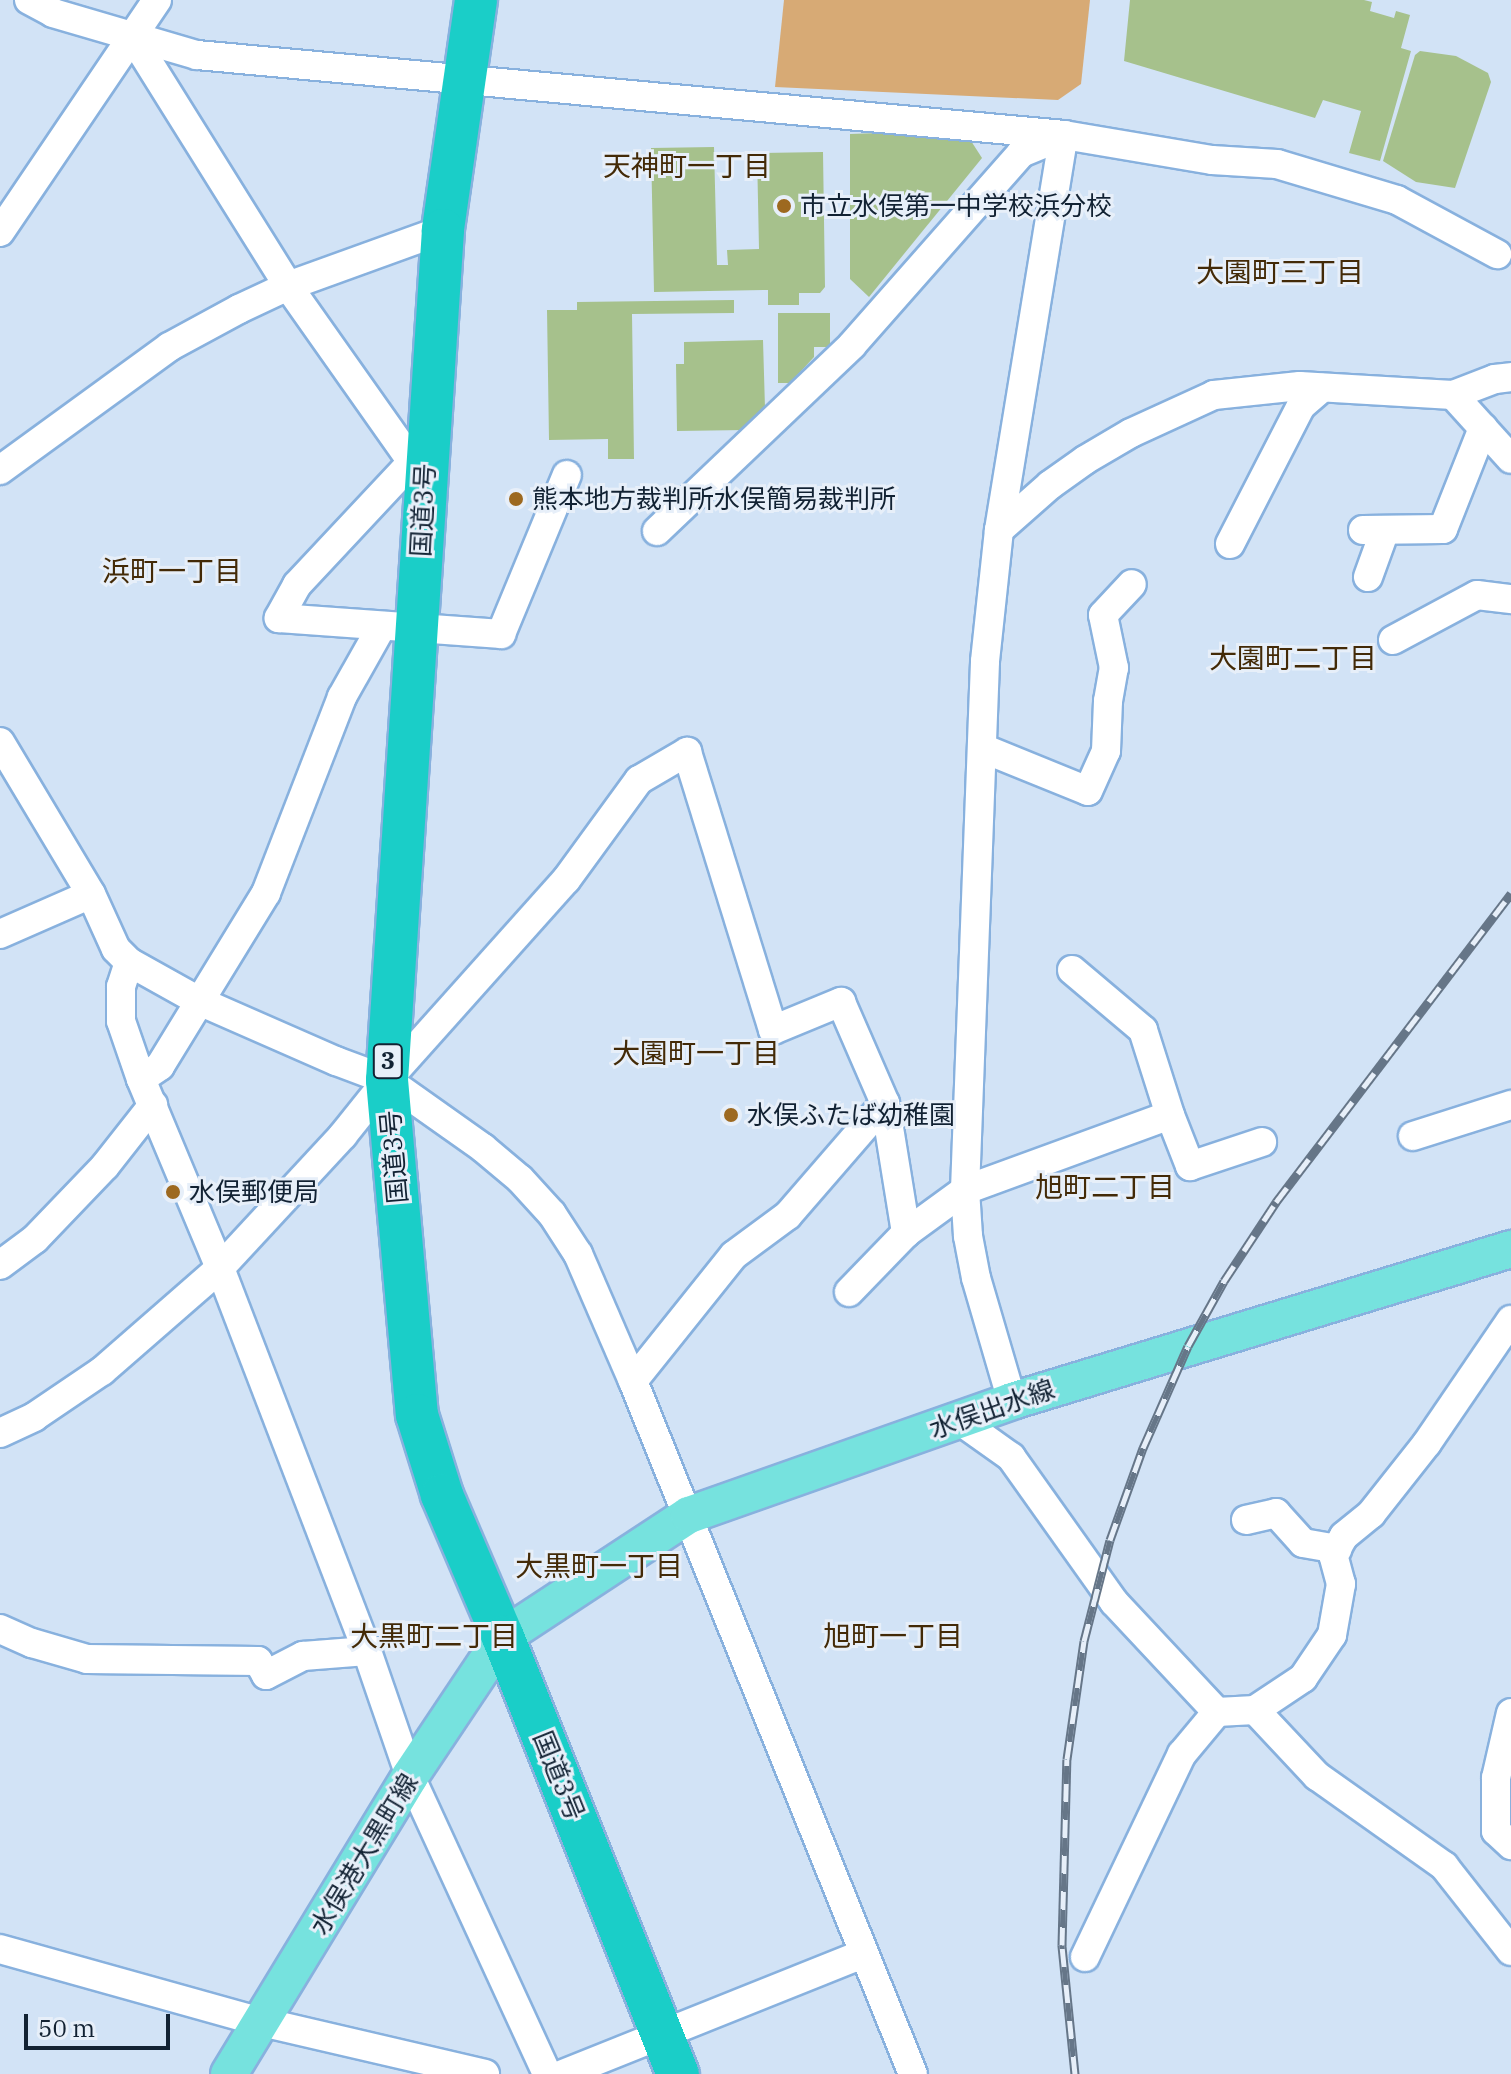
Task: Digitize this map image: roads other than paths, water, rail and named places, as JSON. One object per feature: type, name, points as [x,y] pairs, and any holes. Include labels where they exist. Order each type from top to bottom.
[{"type":"highway","name":"国道3号","points":[[476,0],[443,230],[400,627],[387,1080],[417,1415],[442,1495],[503,1637],[678,2074]]},
{"type":"main road","name":"水俣出水線","points":[[503,1637],[689,1515],[1012,1401],[1511,1249]]},
{"type":"main road","name":"水俣港大黒町線","points":[[229,2074],[410,1776],[503,1637]]},
{"type":"street","points":[[29,0],[53,13],[197,55],[1064,135],[1212,160],[1277,164],[1397,200],[1497,254]]},
{"type":"street","points":[[0,232],[157,0]]},
{"type":"street","points":[[132,36],[288,286],[419,460],[297,585],[279,618],[501,634],[567,475]]},
{"type":"street","points":[[1012,1401],[976,1278],[968,1236],[965,1190],[985,661],[999,530],[1064,135]]},
{"type":"street","points":[[657,531],[852,345],[1021,153],[1064,135]]},
{"type":"street","points":[[0,470],[169,347],[288,286],[443,230]]},
{"type":"street","points":[[999,530],[1050,485],[1085,460],[1131,433],[1214,395],[1300,386],[1453,395],[1495,379],[1511,377]]},
{"type":"street","points":[[1230,544],[1301,406],[1322,388]]},
{"type":"street","points":[[1453,395],[1511,459]]},
{"type":"street","points":[[1368,577],[1374,530],[1443,529],[1483,428]]},
{"type":"street","points":[[982,748],[1088,791],[1106,751],[1108,701],[1114,668],[1103,615],[1132,584]]},
{"type":"street","points":[[1393,640],[1477,595],[1511,599]]},
{"type":"street","points":[[0,1265],[35,1239],[105,1166],[160,1066],[266,893],[342,697],[400,627]]},
{"type":"street","points":[[0,742],[91,894],[116,949],[129,962],[199,1001],[387,1080],[483,1148],[520,1179],[552,1214],[578,1254],[633,1381],[913,2074]]},
{"type":"street","points":[[0,1433],[34,1417],[102,1371],[220,1268],[343,1135],[387,1080],[566,880],[639,780],[687,752],[773,1030],[841,1002],[885,1103],[906,1233]]},
{"type":"street","points":[[0,934],[91,894]]},
{"type":"street","points":[[129,962],[121,987],[121,1021],[147,1092],[220,1268],[367,1651],[410,1776],[547,2074]]},
{"type":"street","points":[[1072,970],[1143,1030],[1190,1166],[1262,1142]]},
{"type":"street","points":[[633,1381],[734,1255],[788,1215],[885,1103]]},
{"type":"street","points":[[1413,1136],[1511,1105]]},
{"type":"street","points":[[849,1292],[906,1233],[965,1190],[1170,1115]]},
{"type":"street","points":[[1085,1957],[1182,1754],[1217,1712],[1255,1710],[1303,1678],[1332,1635],[1341,1584],[1333,1555],[1344,1536],[1371,1514],[1427,1443],[1511,1320]]},
{"type":"street","points":[[959,1420],[1011,1457],[1114,1602],[1217,1712]]},
{"type":"street","points":[[1246,1520],[1276,1513],[1303,1543],[1337,1549]]},
{"type":"street","points":[[0,1629],[32,1643],[87,1659],[258,1661],[266,1675],[303,1656],[367,1651]]},
{"type":"street","points":[[1255,1710],[1317,1776],[1444,1866],[1511,1951]]},
{"type":"street","points":[[1511,1713],[1496,1778],[1496,1831],[1511,1845]]},
{"type":"street","points":[[0,1949],[412,2066],[485,2074]]},
{"type":"street","points":[[563,2074],[863,1954]]},
{"type":"railway","points":[[1075,2074],[1062,1945],[1067,1759],[1084,1641],[1110,1540],[1143,1448],[1188,1346],[1224,1281],[1276,1202],[1511,893]]},
{"type":"place","name":"市立水俣第一中学校浜分校","points":[[784,206]]},
{"type":"place","name":"熊本地方裁判所水俣簡易裁判所","points":[[516,499]]},
{"type":"place","name":"水俣ふたば幼稚園","points":[[731,1115]]},
{"type":"place","name":"水俣郵便局","points":[[173,1192]]},
{"type":"district","name":"天神町一丁目","points":[[687,166]]},
{"type":"district","name":"大園町三丁目","points":[[1280,272]]},
{"type":"district","name":"浜町一丁目","points":[[172,571]]},
{"type":"district","name":"大園町二丁目","points":[[1293,658]]},
{"type":"district","name":"大園町一丁目","points":[[696,1053]]},
{"type":"district","name":"旭町二丁目","points":[[1105,1187]]},
{"type":"district","name":"大黒町一丁目","points":[[599,1566]]},
{"type":"district","name":"大黒町二丁目","points":[[434,1636]]},
{"type":"district","name":"旭町一丁目","points":[[893,1636]]}]
